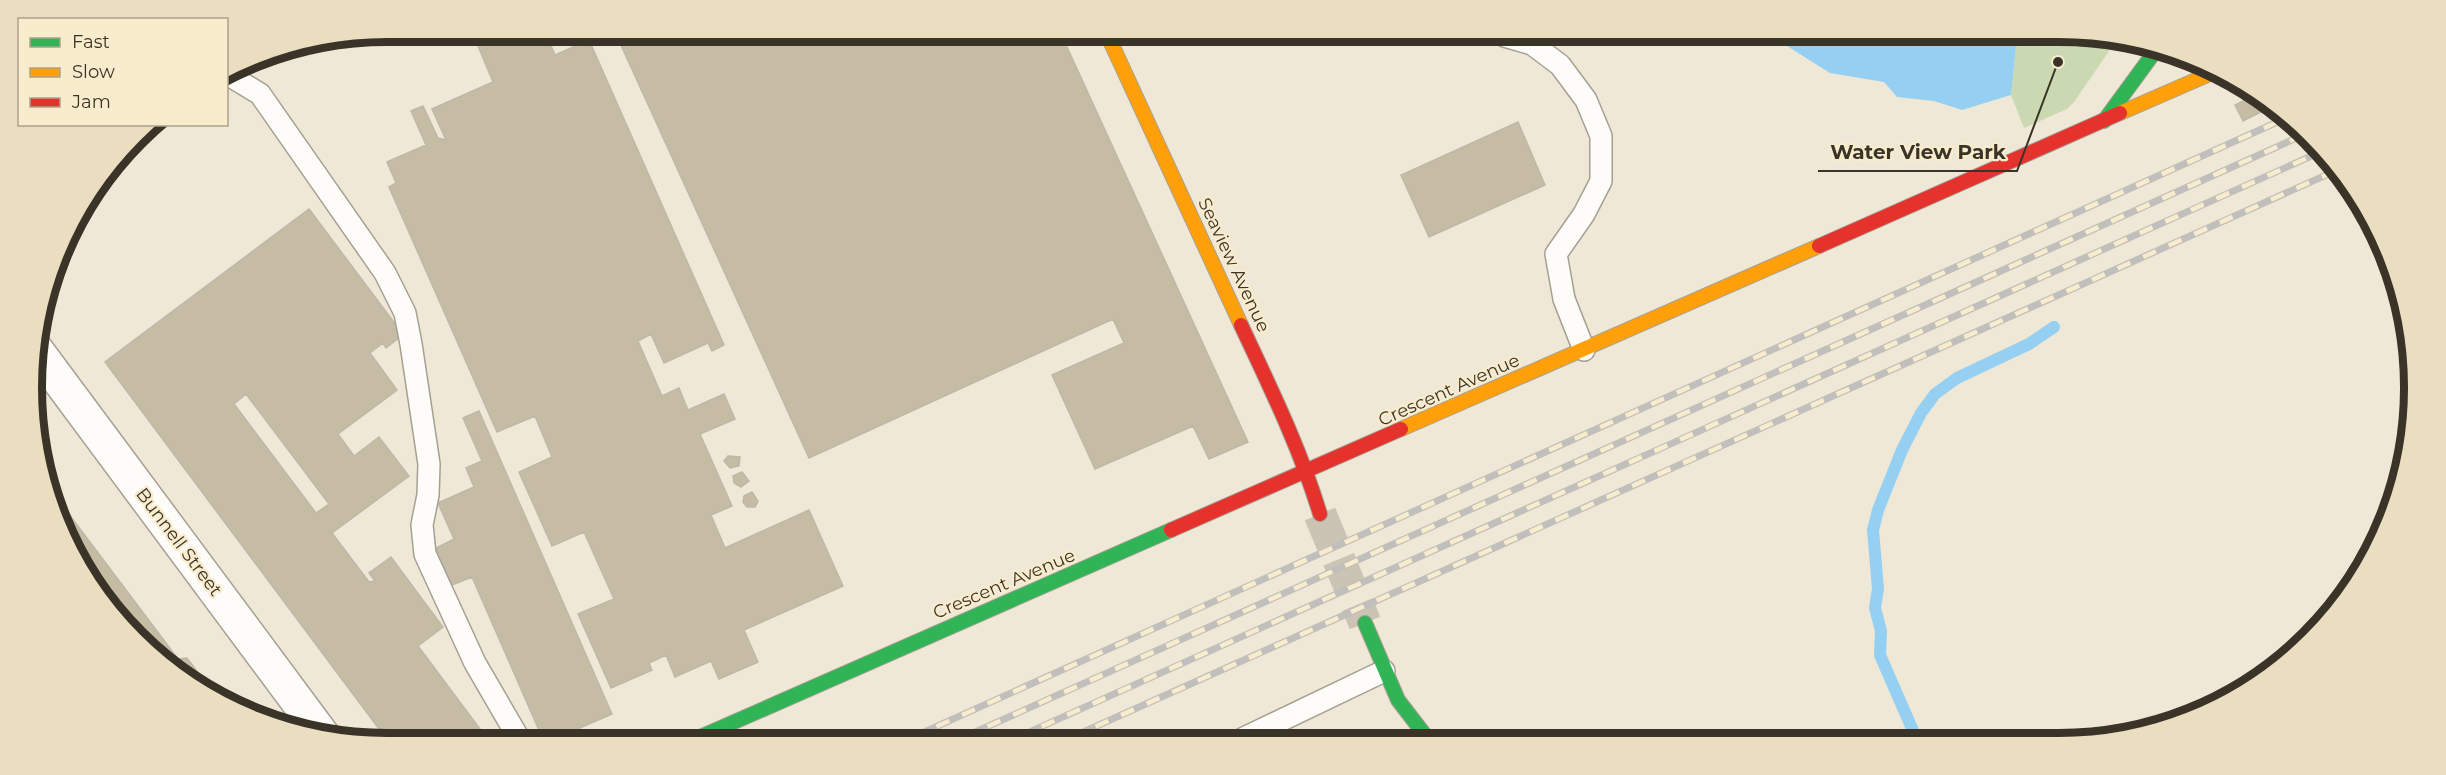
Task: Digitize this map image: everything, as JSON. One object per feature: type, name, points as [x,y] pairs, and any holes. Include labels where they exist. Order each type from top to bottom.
[{"type":"street","name":"Seaview Avenue","points":[[1111,42],[1280,408],[1307,472],[1320,514]]},
{"type":"street","points":[[2104,121],[2152,55]]},
{"type":"street","name":"Crescent Avenue","points":[[709,733],[2206,76]]},
{"type":"street","name":"Bunnell Street","points":[[43,359],[315,725]]},
{"type":"street","points":[[1365,623],[1398,700],[1423,733]]},
{"type":"lane","points":[[1525,42],[1532,44],[1560,65],[1586,100],[1601,136],[1601,181],[1584,214],[1556,255],[1564,299],[1584,350]]},
{"type":"lane","points":[[234,78],[260,94],[385,273],[405,313],[429,464],[428,495],[422,525],[425,554],[475,663],[516,733]]},
{"type":"lane","points":[[1255,733],[1384,671]]},
{"type":"green space","points":[[2017,42],[2081,43],[2112,46],[2067,109],[2024,128],[2011,95]]},
{"type":"water","points":[[1781,42],[2017,42],[2011,95],[1962,110],[1934,101],[1897,97],[1884,82],[1830,73]]},
{"type":"building","points":[[487,42],[549,42],[555,55],[584,42],[590,42],[724,345],[712,351],[708,343],[664,363],[651,334],[638,341],[662,396],[679,388],[688,410],[724,394],[735,419],[700,434],[732,506],[711,515],[725,548],[809,510],[843,586],[744,630],[758,662],[719,679],[711,661],[675,677],[666,655],[649,663],[652,670],[611,688],[578,614],[614,599],[584,532],[552,546],[519,472],[552,457],[535,416],[497,432],[389,187],[396,183],[387,162],[426,145],[411,111],[423,106],[438,138],[446,140],[432,109],[493,82],[478,46]]},
{"type":"building","points":[[620,42],[1065,42],[1248,442],[1209,459],[1193,426],[1095,469],[1052,375],[1124,343],[1113,319],[809,458]]},
{"type":"building","points":[[2248,99],[2265,110],[2243,121],[2235,105]]},
{"type":"building","points":[[1518,122],[1545,185],[1429,237],[1401,175]]},
{"type":"building","points":[[309,209],[399,329],[399,338],[386,348],[383,343],[370,353],[397,390],[338,434],[354,456],[379,437],[409,476],[332,533],[369,582],[375,581],[369,573],[391,557],[443,627],[418,646],[483,733],[382,733],[105,362]],"holes":[[[246,394],[329,504],[316,513],[234,404]]]},
{"type":"building","points":[[479,411],[612,714],[568,733],[540,733],[472,577],[452,585],[436,548],[454,539],[438,503],[474,487],[466,468],[482,461],[463,418]]},
{"type":"building","points":[[728,456],[740,457],[739,466],[730,468],[724,461]]},
{"type":"building","points":[[742,472],[749,481],[741,487],[734,483],[733,476]]},
{"type":"building","points":[[752,492],[758,501],[755,507],[747,507],[743,502],[744,496]]},
{"type":"building","points":[[63,506],[178,659],[187,658],[204,680],[177,662],[143,632],[113,598],[88,560]]},
{"type":"waterway","points":[[1914,733],[1880,655],[1881,631],[1875,608],[1878,589],[1873,530],[1878,510],[1902,450],[1921,413],[1935,394],[1957,378],[2029,344],[2054,327]]},
{"type":"tunnel","points":[[1320,514],[1365,623]]},
{"type":"railway","points":[[922,733],[2279,121]]},
{"type":"railway","points":[[973,733],[2297,138]]},
{"type":"railway","points":[[1027,733],[2314,155]]},
{"type":"railway","points":[[1081,733],[2330,173]]},
{"type":"traffic: fast","points":[[2104,121],[2152,55]]},
{"type":"traffic: fast","points":[[709,733],[1171,530]]},
{"type":"traffic: fast","points":[[1365,623],[1398,700],[1423,733]]},
{"type":"traffic: slow","points":[[1111,42],[1241,325]]},
{"type":"traffic: slow","points":[[2120,113],[2206,76]]},
{"type":"traffic: slow","points":[[1401,429],[1819,246]]},
{"type":"traffic: jam","points":[[1819,246],[2120,113]]},
{"type":"traffic: jam","points":[[1241,325],[1294,442],[1320,514]]},
{"type":"traffic: jam","points":[[1171,530],[1401,429]]},
{"type":"place","name":"Water View Park","points":[[2058,62]]}]
